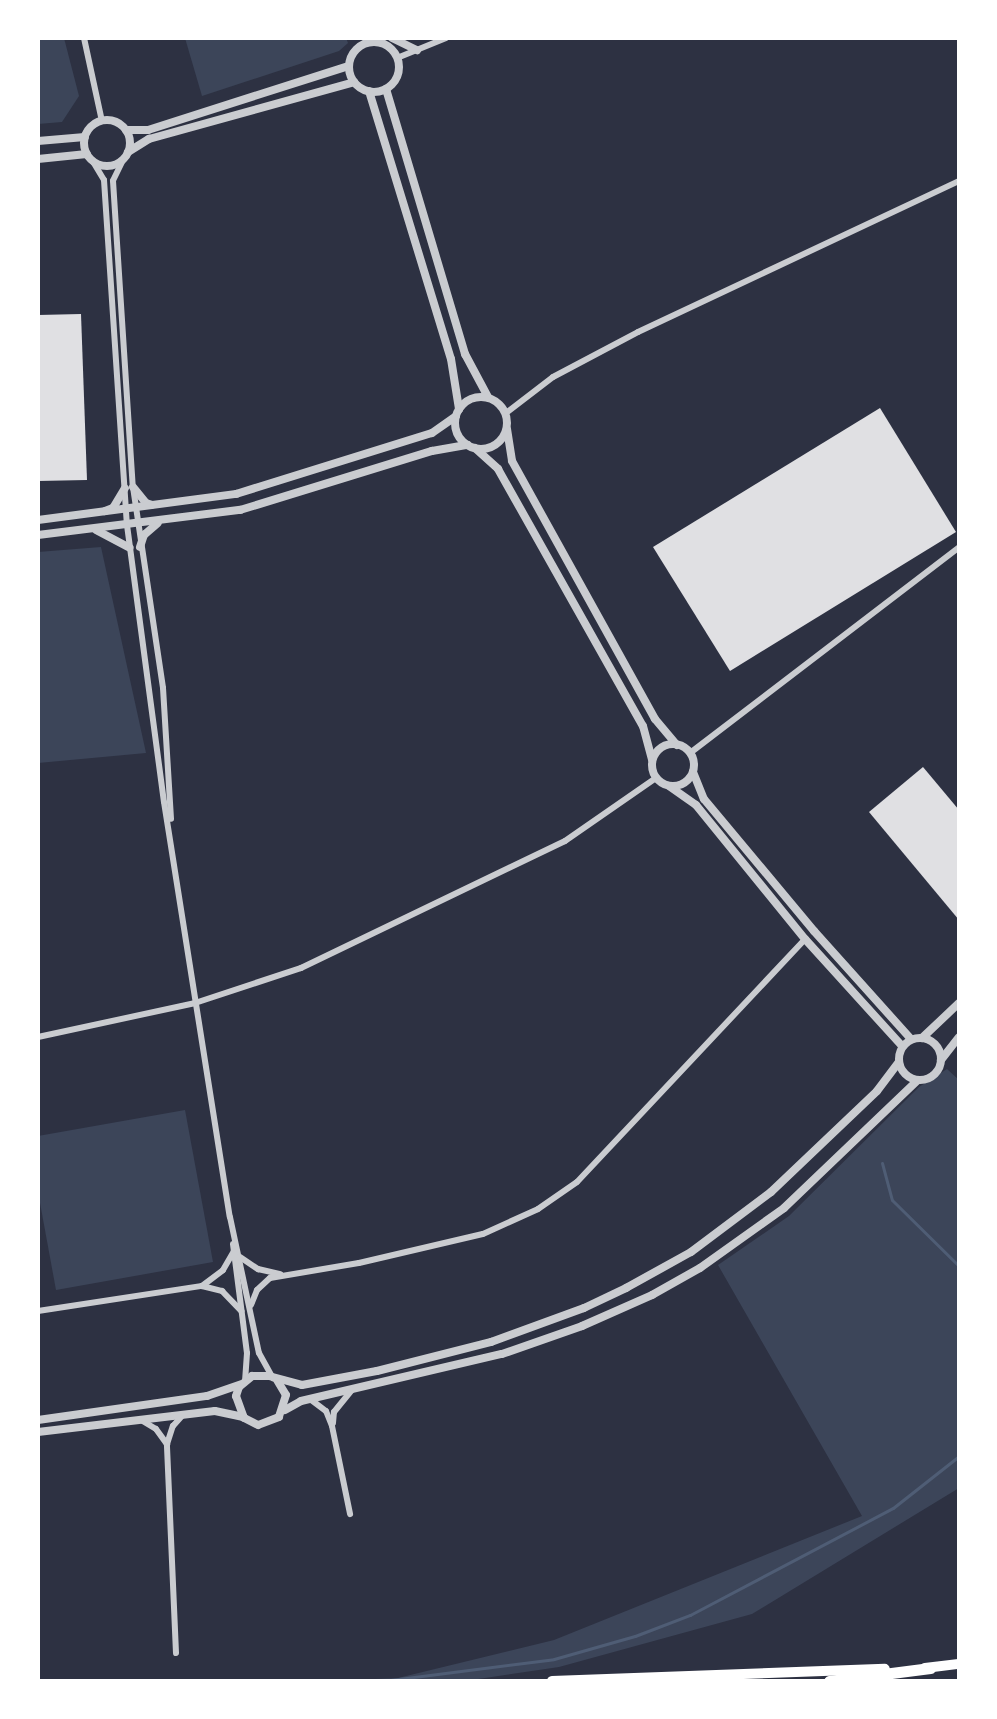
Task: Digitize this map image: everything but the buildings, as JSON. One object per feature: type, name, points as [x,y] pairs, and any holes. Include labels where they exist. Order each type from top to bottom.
[{"type":"highway","points":[[829,1681],[959,1664]]},
{"type":"highway","points":[[552,1681],[930,1668]]},
{"type":"street","points":[[84,38],[102,121]]},
{"type":"street","points":[[355,38],[358,48]]},
{"type":"street","points":[[397,58],[446,38]]},
{"type":"street","points":[[388,41],[397,58],[397,76],[386,89],[369,91],[354,82],[349,66],[358,48],[372,42],[388,41],[417,50]]},
{"type":"street","points":[[170,827],[172,800],[163,688],[140,547],[137,507],[129,487],[104,180],[90,157],[85,137],[92,127],[102,121],[116,122],[126,130],[148,130],[349,66]]},
{"type":"street","points":[[38,159],[90,157],[112,165],[149,139],[354,82]]},
{"type":"street","points":[[386,89],[465,354],[488,397],[506,413],[512,461],[655,719],[677,745],[690,753],[693,772],[704,799],[814,931],[911,1039]]},
{"type":"street","points":[[369,91],[451,359],[456,429],[471,447],[498,469],[643,726],[656,778],[696,805],[805,939],[902,1046]]},
{"type":"street","points":[[126,130],[126,155],[113,181],[129,487],[127,525],[195,1003],[236,1254],[247,1353],[236,1404],[244,1418]]},
{"type":"street","points":[[38,141],[85,137]]},
{"type":"street","points":[[506,413],[553,377],[638,332],[959,181]]},
{"type":"street","points":[[38,520],[236,494],[432,433],[475,397],[488,397]]},
{"type":"street","points":[[38,535],[240,510],[432,451],[495,445],[507,429]]},
{"type":"street","points":[[129,487],[146,503],[156,506]]},
{"type":"street","points":[[97,514],[113,508],[129,487]]},
{"type":"street","points":[[140,547],[144,535],[161,521]]},
{"type":"street","points":[[95,529],[130,548]]},
{"type":"street","points":[[690,753],[959,547]]},
{"type":"street","points":[[652,760],[661,747],[677,745]]},
{"type":"street","points":[[669,786],[687,781],[693,772]]},
{"type":"street","points":[[38,1037],[195,1003],[301,968],[565,841],[656,778]]},
{"type":"street","points":[[250,1308],[262,1283],[284,1274],[359,1263],[483,1234],[538,1209],[577,1182],[805,939]]},
{"type":"street","points":[[922,1038],[959,1003]]},
{"type":"street","points":[[38,1432],[226,1411],[266,1424],[284,1411],[310,1399],[547,1339],[613,1313],[676,1282],[784,1208],[918,1080],[934,1075],[959,1037]]},
{"type":"street","points":[[38,1420],[207,1396],[261,1374],[302,1385],[333,1380],[491,1342],[584,1308],[691,1252],[771,1192],[877,1091],[899,1062],[902,1046],[911,1039],[922,1038],[936,1045],[941,1060]]},
{"type":"street","points":[[899,1062],[906,1074],[918,1080]]},
{"type":"street","points":[[236,1254],[258,1269],[284,1274]]},
{"type":"street","points":[[202,1286],[223,1270],[236,1254]]},
{"type":"street","points":[[236,1254],[259,1353],[286,1395],[284,1411]]},
{"type":"street","points":[[38,1311],[202,1286],[222,1291],[241,1311]]},
{"type":"street","points":[[332,1426],[334,1412],[352,1390]]},
{"type":"street","points":[[310,1399],[326,1411],[332,1426],[350,1514]]},
{"type":"street","points":[[176,1653],[167,1444],[173,1426],[186,1414]]},
{"type":"street","points":[[141,1419],[156,1429],[167,1444]]},
{"type":"shaded area","points":[[38,38],[64,38],[79,96],[62,122],[38,124]]},
{"type":"shaded area","points":[[185,38],[346,38],[348,43],[339,51],[202,96]]},
{"type":"shaded area","points":[[101,547],[146,753],[38,763],[38,552]]},
{"type":"shaded area","points":[[947,1069],[959,1080],[959,1488],[752,1614],[559,1667],[465,1681],[328,1681],[398,1678],[554,1640],[862,1516],[718,1265],[789,1216],[919,1087]]},
{"type":"shaded area","points":[[185,1110],[213,1262],[56,1290],[38,1192],[38,1136]]},
{"type":"waterway","points":[[882,1163],[892,1200],[959,1266]]},
{"type":"waterway","points":[[383,1681],[554,1659],[635,1636],[690,1615],[893,1508],[959,1456]]}]
